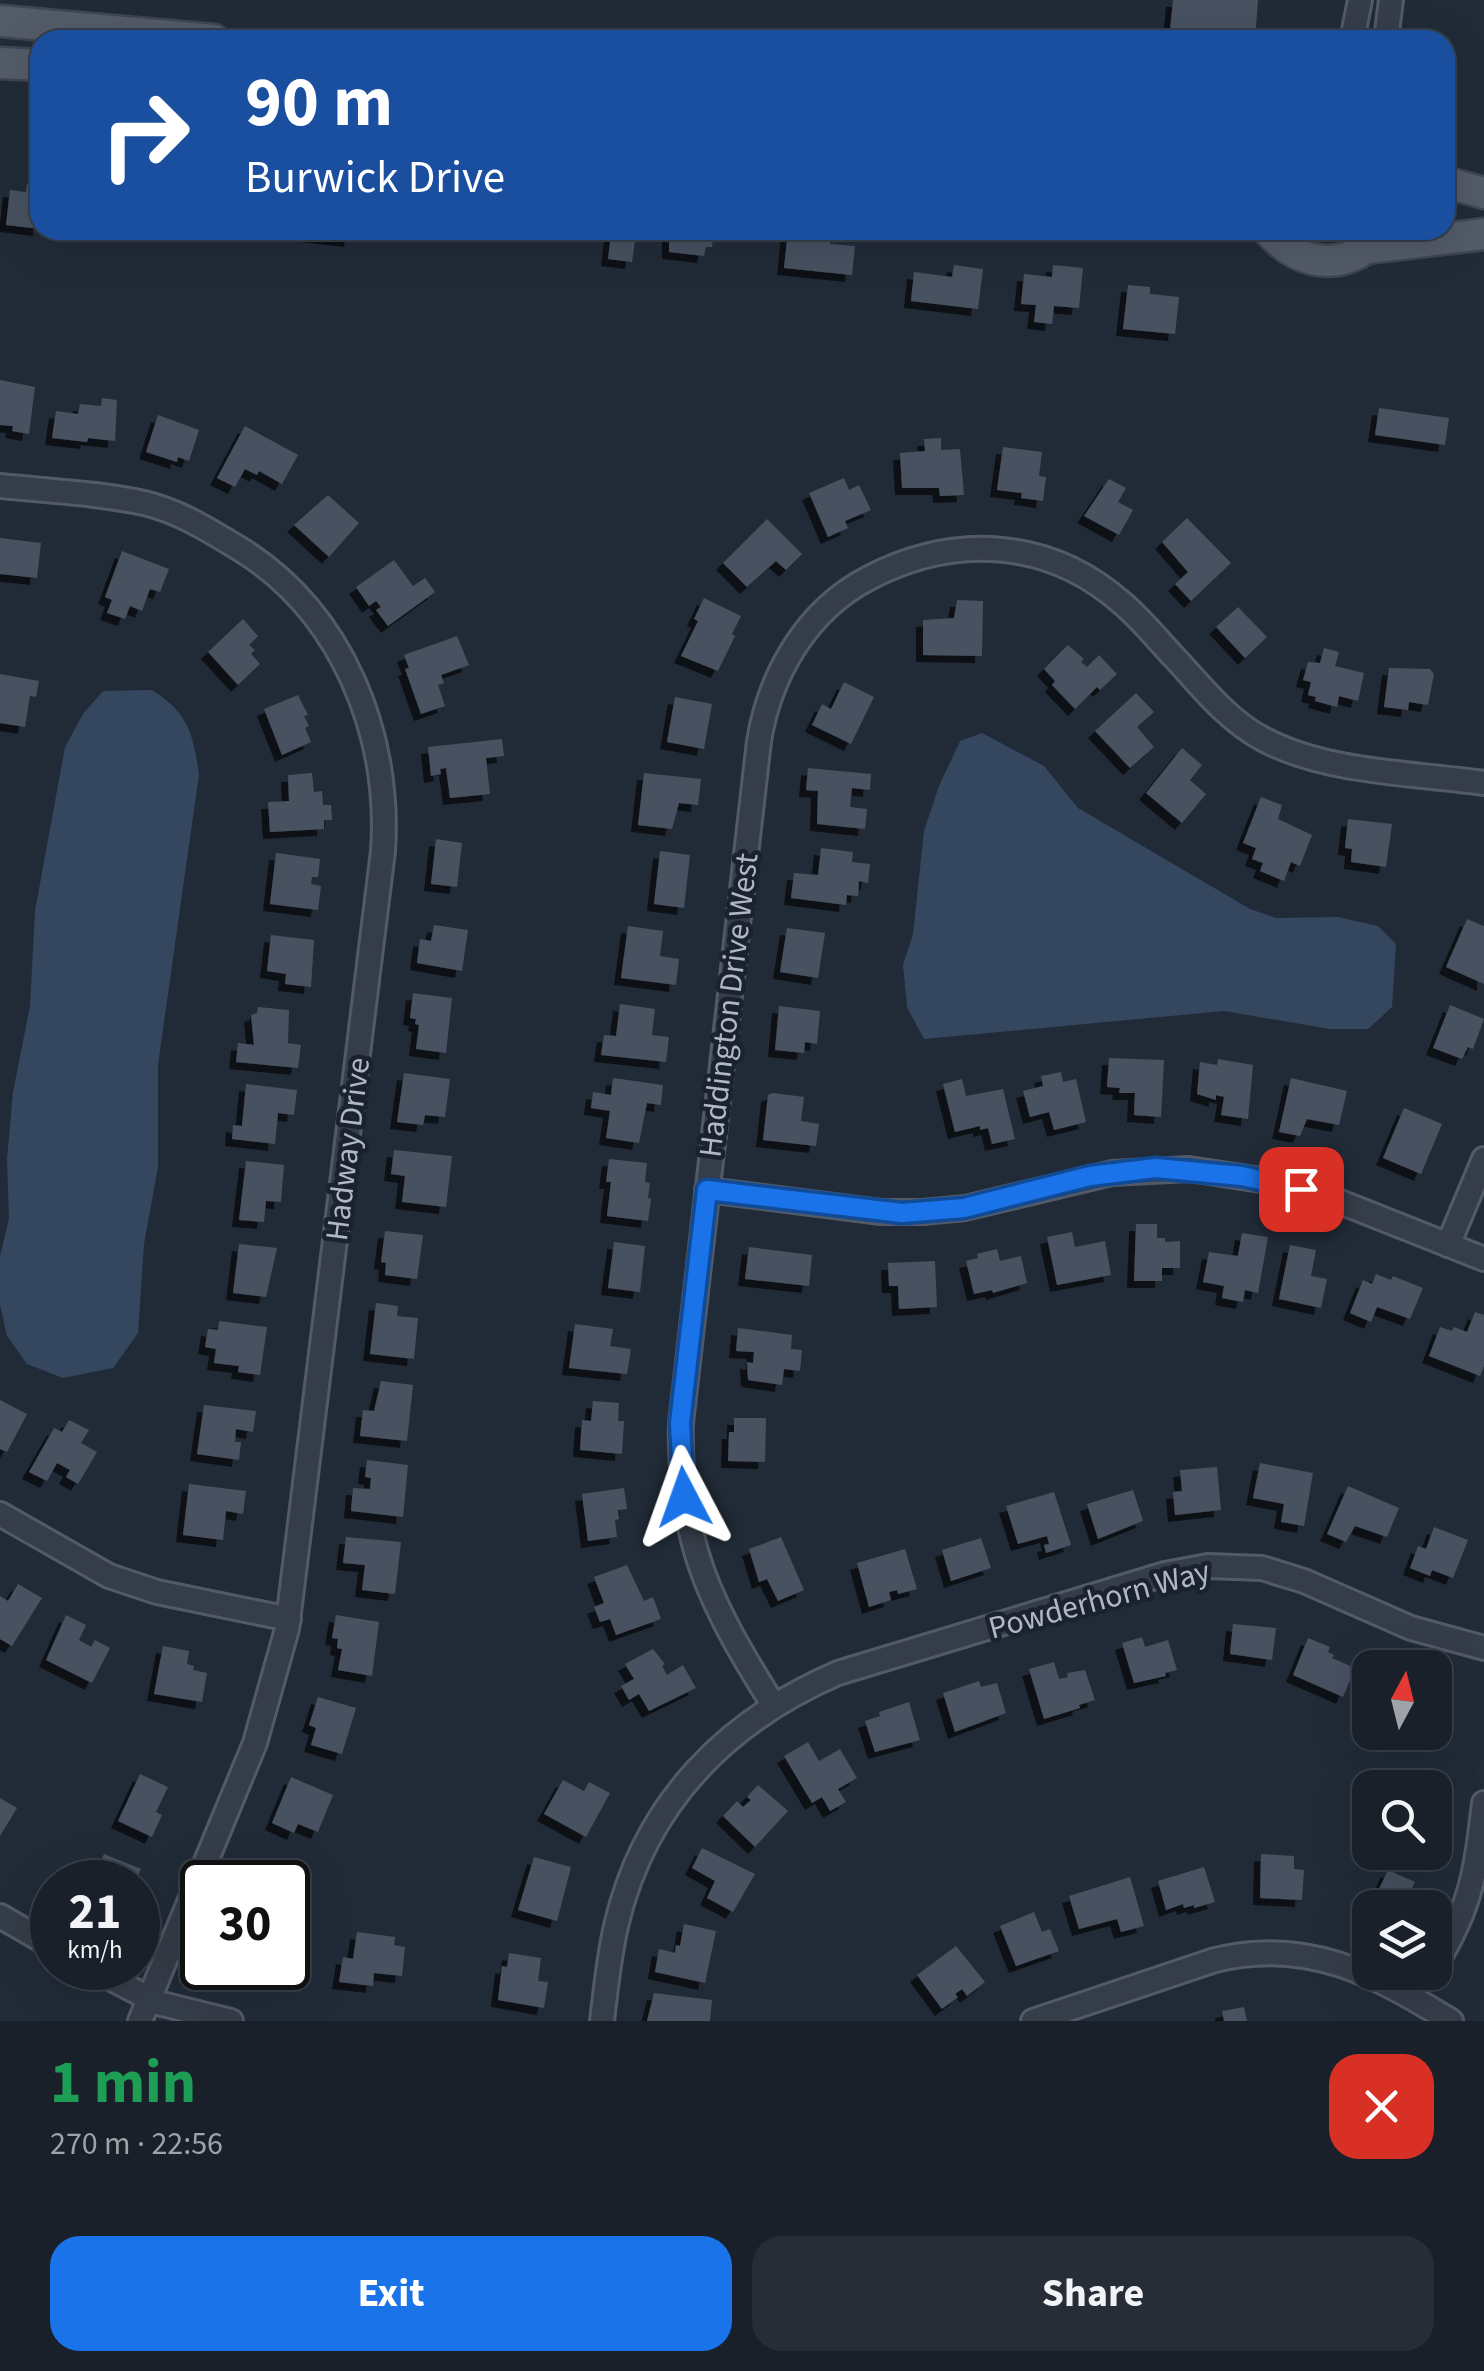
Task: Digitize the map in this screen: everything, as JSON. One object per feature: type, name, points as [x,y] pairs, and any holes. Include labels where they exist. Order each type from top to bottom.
[{"type":"main road","points":[[0,21],[101,30]]},
{"type":"main road","points":[[0,62],[30,64]]},
{"type":"main road","points":[[1455,181],[1484,193]]},
{"type":"main road","points":[[1455,235],[1484,234]]},
{"type":"main road","points":[[1277,240],[1301,257],[1313,259],[1347,258],[1375,240]]},
{"type":"street","points":[[1354,30],[1360,0]]},
{"type":"street","points":[[1387,30],[1391,0]]},
{"type":"street","name":"Hadway Drive","points":[[0,486],[144,504],[184,518],[249,554],[304,604],[336,646],[364,703],[382,787],[383,851],[289,1618],[259,1734],[140,2021]]},
{"type":"street","name":"Haddington Drive West","points":[[774,1706],[735,1646],[707,1588],[694,1549],[684,1497],[680,1423],[763,721],[791,650],[832,602],[887,567],[927,553],[990,548],[1021,552],[1071,569],[1115,597],[1232,718],[1288,752],[1320,761],[1484,783]]},
{"type":"street","points":[[1448,1245],[1484,1158]]},
{"type":"street","points":[[707,1190],[880,1212],[923,1212],[964,1208],[1112,1172],[1189,1169],[1282,1183],[1320,1194],[1484,1259]]},
{"type":"street","points":[[0,1514],[109,1576],[157,1592],[289,1618]]},
{"type":"street","name":"Powderhorn Way","points":[[602,2021],[617,1923],[629,1882],[652,1833],[681,1788],[748,1722],[792,1693],[857,1665],[1166,1574],[1208,1566],[1262,1568],[1304,1581],[1410,1628],[1484,1648]]},
{"type":"street","points":[[1452,1938],[1469,1899],[1484,1803]]},
{"type":"street","points":[[0,1916],[30,1933]]},
{"type":"street","points":[[1033,2021],[1215,1960],[1244,1954],[1294,1953],[1362,1971],[1451,2021]]},
{"type":"street","points":[[134,1990],[196,2015],[231,2021]]},
{"type":"street","points":[[1414,1998],[1419,1990]]},
{"type":"water","points":[[152,690],[174,707],[187,725],[199,774],[158,1065],[158,1167],[144,1244],[138,1333],[113,1368],[63,1378],[27,1364],[7,1336],[0,1305],[0,1256],[9,1219],[7,1159],[13,1092],[30,1006],[35,911],[65,747],[83,714],[103,691]]},
{"type":"water","points":[[982,733],[1044,766],[1078,808],[1250,909],[1276,918],[1338,917],[1378,926],[1396,944],[1392,1007],[1368,1029],[1330,1029],[1224,1011],[924,1039],[907,1007],[903,965],[913,934],[924,831],[960,741]]},
{"type":"building","points":[[1173,0],[1258,0],[1256,30],[1170,30]]},
{"type":"building","points":[[30,184],[30,228],[6,225],[10,190],[26,192]]},
{"type":"building","points":[[610,240],[635,240],[632,262],[608,259]]},
{"type":"building","points":[[669,240],[713,240],[704,256],[669,252]]},
{"type":"building","points":[[787,240],[831,240],[830,244],[855,246],[852,275],[784,268]]},
{"type":"building","points":[[954,265],[983,269],[978,309],[911,301],[914,272],[952,277]]},
{"type":"building","points":[[1053,265],[1083,268],[1079,308],[1054,306],[1052,324],[1034,322],[1036,305],[1021,304],[1024,274],[1052,277]]},
{"type":"building","points":[[1128,285],[1150,287],[1150,294],[1179,297],[1175,334],[1123,329]]},
{"type":"building","points":[[0,380],[35,387],[29,434],[0,425]]},
{"type":"building","points":[[102,398],[117,400],[115,441],[52,438],[56,411],[78,414],[80,404],[101,406]]},
{"type":"building","points":[[1379,408],[1449,418],[1445,445],[1375,435]]},
{"type":"building","points":[[158,415],[199,430],[189,461],[178,457],[177,462],[146,452]]},
{"type":"building","points":[[245,426],[298,455],[282,484],[259,471],[257,475],[245,469],[235,487],[217,478]]},
{"type":"building","points":[[941,438],[941,450],[960,449],[964,495],[940,496],[939,488],[902,488],[900,453],[925,451],[924,439]]},
{"type":"building","points":[[1003,447],[1042,452],[1039,476],[1046,477],[1043,501],[997,490]]},
{"type":"building","points":[[844,478],[849,490],[859,485],[871,510],[845,521],[848,528],[828,537],[809,493]]},
{"type":"building","points":[[1109,479],[1126,488],[1118,502],[1133,510],[1119,535],[1084,516]]},
{"type":"building","points":[[328,495],[359,523],[329,557],[294,525]]},
{"type":"building","points":[[1187,518],[1231,563],[1191,601],[1175,584],[1188,572],[1162,542]]},
{"type":"building","points":[[767,519],[802,554],[786,570],[776,561],[747,587],[723,563]]},
{"type":"building","points":[[0,538],[41,543],[37,578],[0,574]]},
{"type":"building","points":[[122,551],[169,569],[160,592],[150,589],[142,611],[130,606],[125,619],[107,613],[112,600],[105,597]]},
{"type":"building","points":[[394,560],[413,586],[425,578],[435,592],[388,626],[376,610],[381,607],[376,601],[369,606],[356,587]]},
{"type":"building","points":[[704,598],[741,616],[718,671],[681,656]]},
{"type":"building","points":[[957,600],[983,601],[982,656],[923,655],[923,620],[954,618]]},
{"type":"building","points":[[1238,607],[1267,637],[1245,658],[1216,627]]},
{"type":"building","points":[[243,619],[258,636],[249,645],[260,664],[238,685],[208,652]]},
{"type":"building","points":[[457,636],[469,665],[441,675],[444,683],[438,685],[445,706],[421,714],[404,655]]},
{"type":"building","points":[[1068,645],[1087,667],[1099,655],[1117,674],[1075,709],[1052,685],[1055,681],[1044,669]]},
{"type":"building","points":[[1324,648],[1339,652],[1335,666],[1364,673],[1358,701],[1339,696],[1337,707],[1308,695],[1311,682],[1303,680],[1308,662],[1320,663]]},
{"type":"building","points":[[1389,668],[1430,669],[1434,674],[1428,705],[1409,702],[1408,710],[1384,707]]},
{"type":"building","points":[[0,674],[39,681],[36,697],[30,696],[25,727],[0,723]]},
{"type":"building","points":[[844,682],[874,697],[851,744],[812,725],[822,704],[831,709]]},
{"type":"building","points":[[1136,693],[1154,712],[1137,727],[1154,747],[1130,768],[1095,731]]},
{"type":"building","points":[[298,695],[308,715],[304,716],[309,726],[305,728],[311,742],[282,755],[264,709]]},
{"type":"building","points":[[675,697],[712,704],[704,749],[667,742]]},
{"type":"building","points":[[502,739],[504,756],[486,758],[490,794],[450,798],[446,768],[431,776],[428,747]]},
{"type":"building","points":[[1182,748],[1202,765],[1190,780],[1206,794],[1182,823],[1146,793]]},
{"type":"building","points":[[808,768],[871,774],[870,790],[852,788],[850,807],[867,809],[865,829],[817,824],[818,791],[806,790]]},
{"type":"building","points":[[312,773],[314,792],[322,791],[323,805],[331,805],[332,820],[324,820],[324,829],[270,832],[268,802],[289,801],[288,775]]},
{"type":"building","points":[[644,773],[701,779],[698,805],[679,803],[672,829],[638,825]]},
{"type":"building","points":[[1261,797],[1282,805],[1278,819],[1312,835],[1300,866],[1291,862],[1284,881],[1260,871],[1263,863],[1252,859],[1256,848],[1243,843]]},
{"type":"building","points":[[1348,819],[1392,824],[1386,867],[1351,862],[1352,849],[1345,848]]},
{"type":"building","points":[[436,839],[462,843],[457,887],[431,884]]},
{"type":"building","points":[[821,848],[853,852],[852,862],[870,864],[868,883],[859,881],[858,896],[847,895],[846,905],[791,898],[794,873],[818,875]]},
{"type":"building","points":[[660,851],[690,855],[684,908],[654,904]]},
{"type":"building","points":[[276,853],[320,859],[318,877],[312,877],[311,884],[321,886],[318,910],[270,904]]},
{"type":"building","points":[[1467,919],[1484,926],[1484,984],[1446,967]]},
{"type":"building","points":[[434,925],[468,930],[462,971],[417,963],[420,939],[431,941]]},
{"type":"building","points":[[628,926],[663,931],[660,956],[679,959],[676,985],[621,978]]},
{"type":"building","points":[[787,928],[825,933],[818,978],[780,972]]},
{"type":"building","points":[[271,935],[314,940],[311,987],[285,984],[286,974],[267,971]]},
{"type":"building","points":[[413,993],[452,998],[446,1053],[416,1049],[419,1025],[410,1018]]},
{"type":"building","points":[[620,1004],[655,1009],[652,1035],[669,1037],[666,1062],[601,1055],[604,1035],[616,1036]]},
{"type":"building","points":[[1450,1005],[1484,1019],[1473,1049],[1468,1047],[1462,1059],[1433,1048]]},
{"type":"building","points":[[779,1006],[820,1011],[817,1044],[805,1042],[804,1053],[775,1050]]},
{"type":"building","points":[[258,1007],[289,1010],[288,1043],[301,1045],[298,1068],[236,1062],[238,1043],[254,1045],[251,1015],[257,1013]]},
{"type":"building","points":[[1109,1058],[1164,1060],[1161,1117],[1134,1115],[1135,1093],[1119,1093],[1120,1088],[1107,1087]]},
{"type":"building","points":[[1218,1059],[1253,1065],[1248,1119],[1221,1115],[1224,1097],[1216,1095],[1216,1100],[1197,1094],[1200,1062],[1217,1065]]},
{"type":"building","points":[[1061,1072],[1063,1082],[1076,1079],[1086,1122],[1054,1130],[1049,1112],[1030,1117],[1023,1091],[1043,1086],[1041,1076]]},
{"type":"building","points":[[404,1073],[450,1079],[445,1117],[425,1115],[423,1125],[397,1122]]},
{"type":"building","points":[[613,1078],[663,1085],[661,1105],[647,1103],[639,1143],[606,1138],[610,1111],[591,1108],[593,1092],[611,1095]]},
{"type":"building","points":[[1291,1078],[1347,1091],[1339,1125],[1307,1119],[1300,1136],[1279,1132]]},
{"type":"building","points":[[962,1079],[966,1096],[1003,1089],[1015,1139],[992,1144],[988,1128],[980,1130],[980,1126],[955,1132],[943,1084]]},
{"type":"building","points":[[246,1084],[297,1090],[294,1115],[278,1113],[275,1144],[232,1139],[233,1125],[242,1126]]},
{"type":"building","points":[[768,1095],[804,1097],[801,1121],[819,1124],[816,1146],[763,1140]]},
{"type":"building","points":[[1404,1108],[1442,1124],[1421,1174],[1383,1158]]},
{"type":"building","points":[[394,1150],[452,1156],[446,1207],[402,1202],[405,1176],[391,1174]]},
{"type":"building","points":[[609,1159],[647,1163],[645,1182],[650,1183],[651,1199],[648,1221],[607,1216]]},
{"type":"building","points":[[246,1161],[284,1165],[281,1202],[266,1201],[264,1222],[239,1220]]},
{"type":"building","points":[[1136,1224],[1157,1224],[1157,1238],[1180,1241],[1180,1268],[1162,1268],[1162,1281],[1134,1281]]},
{"type":"building","points":[[385,1231],[423,1235],[417,1279],[385,1275],[386,1263],[381,1262]]},
{"type":"building","points":[[1072,1232],[1075,1247],[1105,1241],[1111,1275],[1057,1285],[1047,1237]]},
{"type":"building","points":[[1242,1233],[1268,1237],[1258,1293],[1245,1290],[1243,1302],[1222,1298],[1224,1286],[1203,1282],[1209,1252],[1238,1256]]},
{"type":"building","points":[[614,1242],[645,1246],[640,1292],[608,1288]]},
{"type":"building","points":[[239,1244],[277,1248],[266,1297],[233,1293]]},
{"type":"building","points":[[1290,1245],[1316,1250],[1311,1276],[1327,1279],[1321,1308],[1279,1299]]},
{"type":"building","points":[[749,1247],[812,1255],[809,1286],[745,1279]]},
{"type":"building","points":[[997,1249],[1000,1261],[1021,1256],[1027,1283],[974,1294],[966,1261]]},
{"type":"building","points":[[935,1261],[937,1307],[899,1309],[898,1286],[889,1286],[888,1263]]},
{"type":"building","points":[[1376,1274],[1423,1288],[1410,1319],[1377,1307],[1371,1322],[1350,1313],[1363,1280],[1372,1284]]},
{"type":"building","points":[[376,1303],[398,1306],[397,1316],[418,1318],[414,1359],[370,1354]]},
{"type":"building","points":[[1475,1312],[1484,1315],[1484,1366],[1480,1376],[1429,1356],[1440,1327],[1467,1332]]},
{"type":"building","points":[[219,1321],[267,1327],[260,1375],[238,1372],[239,1366],[214,1363],[216,1349],[205,1347],[208,1329],[218,1330]]},
{"type":"building","points":[[575,1324],[613,1329],[610,1346],[631,1349],[627,1374],[569,1368]]},
{"type":"building","points":[[738,1328],[792,1335],[791,1349],[802,1350],[800,1371],[784,1369],[782,1385],[748,1380],[747,1362],[753,1363],[754,1352],[736,1351]]},
{"type":"building","points":[[381,1381],[413,1385],[407,1441],[360,1436],[363,1410],[374,1411]]},
{"type":"building","points":[[0,1400],[27,1414],[7,1452],[0,1449]]},
{"type":"building","points":[[593,1401],[619,1403],[618,1421],[624,1421],[622,1454],[580,1450],[582,1420],[591,1421]]},
{"type":"building","points":[[204,1405],[256,1411],[253,1432],[236,1429],[235,1442],[241,1442],[239,1460],[197,1454]]},
{"type":"building","points":[[734,1418],[766,1418],[765,1462],[728,1461],[729,1432],[734,1432]]},
{"type":"building","points":[[69,1420],[89,1430],[81,1443],[97,1452],[78,1484],[66,1477],[70,1470],[57,1463],[47,1481],[29,1472],[54,1428],[62,1432]]},
{"type":"building","points":[[367,1460],[408,1465],[403,1517],[351,1511],[353,1488],[370,1489],[371,1478],[365,1477]]},
{"type":"building","points":[[1260,1463],[1313,1473],[1304,1526],[1281,1522],[1284,1504],[1253,1498]]},
{"type":"building","points":[[1217,1467],[1221,1510],[1175,1515],[1173,1492],[1182,1491],[1180,1470]]},
{"type":"building","points":[[189,1484],[246,1491],[243,1514],[226,1511],[223,1540],[183,1535]]},
{"type":"building","points":[[1348,1486],[1399,1508],[1387,1537],[1355,1526],[1346,1542],[1327,1534]]},
{"type":"building","points":[[624,1488],[627,1509],[618,1510],[617,1537],[588,1541],[582,1494]]},
{"type":"building","points":[[1133,1490],[1143,1521],[1098,1539],[1087,1504]]},
{"type":"building","points":[[1054,1492],[1071,1545],[1046,1553],[1047,1536],[1018,1544],[1006,1506]]},
{"type":"building","points":[[1434,1527],[1468,1540],[1453,1578],[1432,1570],[1430,1576],[1410,1568],[1418,1546],[1426,1549]]},
{"type":"building","points":[[346,1537],[401,1542],[395,1594],[362,1590],[365,1565],[343,1563]]},
{"type":"building","points":[[781,1537],[804,1590],[778,1601],[767,1579],[759,1582],[749,1549]]},
{"type":"building","points":[[981,1538],[991,1568],[951,1581],[942,1550]]},
{"type":"building","points":[[905,1549],[917,1589],[889,1592],[891,1600],[869,1607],[857,1563]]},
{"type":"building","points":[[627,1565],[644,1601],[653,1597],[661,1619],[616,1635],[610,1619],[600,1622],[594,1607],[604,1603],[594,1577]]},
{"type":"building","points":[[18,1584],[42,1598],[12,1646],[0,1639],[0,1596],[8,1601]]},
{"type":"building","points":[[66,1615],[86,1625],[79,1640],[91,1647],[95,1640],[110,1648],[92,1683],[46,1660]]},
{"type":"building","points":[[336,1615],[379,1622],[372,1676],[338,1670],[342,1649],[337,1648],[338,1639],[332,1638]]},
{"type":"building","points":[[1233,1624],[1276,1628],[1272,1660],[1230,1654]]},
{"type":"building","points":[[1142,1637],[1145,1647],[1168,1640],[1177,1670],[1134,1683],[1122,1643]]},
{"type":"building","points":[[1308,1638],[1330,1647],[1332,1658],[1352,1667],[1343,1697],[1293,1675]]},
{"type":"building","points":[[163,1646],[189,1651],[187,1664],[194,1666],[193,1670],[207,1673],[202,1702],[154,1694]]},
{"type":"building","points":[[653,1649],[665,1664],[662,1666],[667,1675],[683,1665],[696,1688],[649,1711],[639,1694],[629,1700],[621,1686],[634,1679],[625,1664]]},
{"type":"building","points":[[1054,1662],[1059,1679],[1068,1677],[1067,1673],[1085,1670],[1095,1700],[1044,1719],[1029,1669]]},
{"type":"building","points":[[979,1681],[981,1687],[997,1683],[1006,1713],[955,1732],[943,1693]]},
{"type":"building","points":[[318,1697],[356,1708],[342,1754],[311,1745],[316,1728],[309,1725]]},
{"type":"building","points":[[909,1702],[920,1740],[875,1752],[865,1721]]},
{"type":"building","points":[[808,1742],[819,1761],[840,1749],[857,1778],[838,1789],[846,1802],[830,1811],[822,1797],[812,1803],[784,1756]]},
{"type":"building","points":[[140,1774],[168,1787],[156,1812],[162,1815],[152,1837],[118,1821]]},
{"type":"building","points":[[291,1777],[333,1795],[318,1832],[298,1824],[294,1833],[272,1823]]},
{"type":"building","points":[[563,1780],[584,1791],[589,1782],[610,1793],[586,1837],[544,1814]]},
{"type":"building","points":[[758,1785],[788,1811],[755,1847],[723,1816],[737,1801],[743,1807],[751,1800],[747,1797]]},
{"type":"building","points":[[0,1798],[17,1808],[0,1836]]},
{"type":"building","points":[[702,1848],[755,1874],[733,1912],[707,1898],[715,1881],[692,1868]]},
{"type":"building","points":[[1261,1854],[1294,1856],[1294,1869],[1304,1870],[1302,1900],[1260,1898]]},
{"type":"building","points":[[534,1857],[571,1867],[557,1921],[518,1910]]},
{"type":"building","points":[[1204,1867],[1215,1902],[1194,1908],[1184,1908],[1183,1904],[1166,1910],[1158,1881]]},
{"type":"building","points":[[1388,1870],[1415,1882],[1411,1890],[1379,1890]]},
{"type":"building","points":[[1130,1877],[1144,1926],[1121,1932],[1117,1919],[1079,1929],[1069,1896]]},
{"type":"building","points":[[1034,1912],[1042,1932],[1050,1929],[1059,1951],[1016,1966],[1000,1926]]},
{"type":"building","points":[[684,1924],[716,1931],[705,1983],[655,1972],[659,1949],[675,1953]]},
{"type":"building","points":[[357,1932],[395,1937],[394,1945],[405,1947],[402,1976],[374,1973],[373,1986],[339,1982],[343,1957],[353,1959]]},
{"type":"building","points":[[956,1946],[985,1982],[967,1996],[962,1989],[942,2009],[917,1975]]},
{"type":"building","points":[[509,1953],[541,1958],[538,1981],[548,1982],[544,2008],[498,2000],[502,1966],[507,1967]]},
{"type":"building","points":[[654,1993],[712,2000],[710,2021],[647,2021]]},
{"type":"building","points":[[1244,2007],[1247,2021],[1224,2021],[1222,2011]]},
{"type":"route","points":[[684,1497],[680,1423],[707,1190],[902,1213],[964,1208],[1090,1176],[1156,1168],[1242,1176],[1301,1189]]}]
